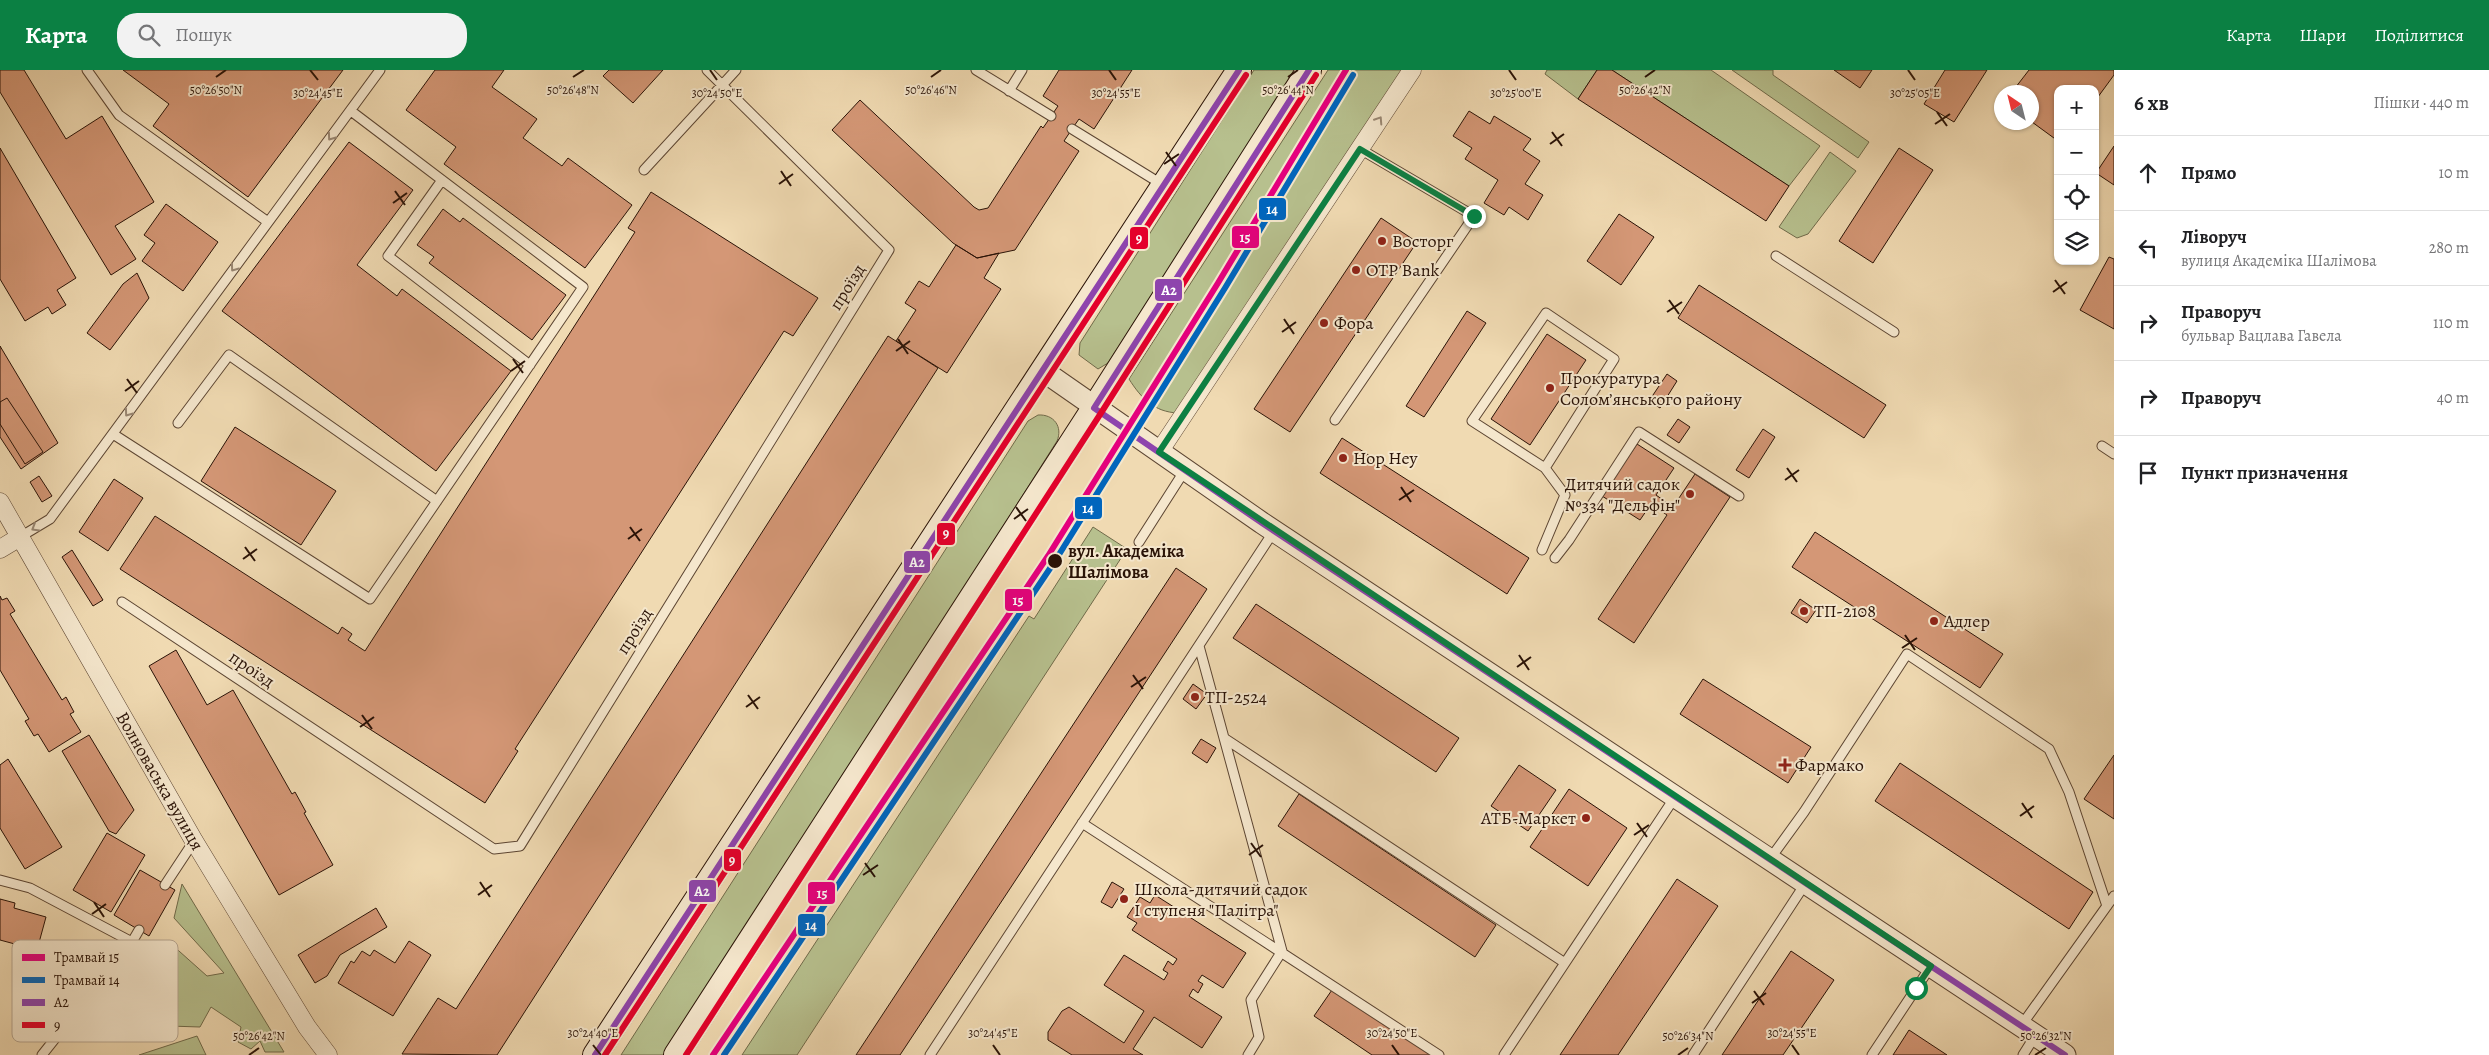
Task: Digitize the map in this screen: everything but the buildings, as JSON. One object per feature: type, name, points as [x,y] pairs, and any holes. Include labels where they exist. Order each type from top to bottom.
[{"type":"main road","points":[[595,1055],[1239,70]]},
{"type":"main road","points":[[676,1055],[1094,408],[1309,70]]},
{"type":"street","points":[[1159,452],[1412,70]]},
{"type":"street","points":[[1042,370],[1094,408],[1274,531],[2065,1055]]},
{"type":"street","name":"Волноваська вулиця","points":[[0,502],[194,841],[308,1027],[328,1055]]},
{"type":"street","points":[[0,548],[20,537]]},
{"type":"lane","points":[[87,70],[119,115],[268,222]]},
{"type":"lane","points":[[20,537],[50,519],[380,70]]},
{"type":"lane","name":"проїзд","points":[[122,602],[494,849],[520,846],[889,250],[707,70]]},
{"type":"lane","points":[[644,170],[736,70]]},
{"type":"lane","points":[[976,70],[1051,116]]},
{"type":"lane","points":[[1009,91],[1022,70]]},
{"type":"lane","points":[[112,434],[370,599],[583,288],[350,110]]},
{"type":"lane","points":[[1072,129],[1164,186]]},
{"type":"lane","points":[[1335,420],[1474,216],[1360,149]]},
{"type":"lane","points":[[442,180],[388,256],[530,365]]},
{"type":"lane","points":[[1776,256],[1894,332]]},
{"type":"lane","points":[[1542,550],[1565,495],[1545,468],[1472,421],[1546,313],[1614,359],[1545,468]]},
{"type":"lane","points":[[178,423],[229,355],[437,501]]},
{"type":"lane","points":[[1555,558],[1570,540],[1639,432],[1738,496]]},
{"type":"lane","points":[[2102,446],[2114,454]]},
{"type":"lane","points":[[1139,542],[1185,470]]},
{"type":"lane","points":[[930,1055],[1274,531]]},
{"type":"lane","points":[[1199,646],[1282,951],[1251,1000],[1259,1036],[1248,1055]]},
{"type":"lane","points":[[1770,860],[1809,805],[1907,654],[2049,749],[2069,792],[2107,906]]},
{"type":"lane","points":[[1224,738],[1565,963]]},
{"type":"lane","points":[[1504,1055],[1675,797]]},
{"type":"lane","points":[[1082,824],[1282,951],[1439,1055]]},
{"type":"lane","points":[[166,884],[194,841]]},
{"type":"lane","points":[[0,880],[30,888],[128,940]]},
{"type":"lane","points":[[1693,1055],[1806,883]]},
{"type":"lane","points":[[2023,1055],[2028,1031],[2114,896]]},
{"type":"lane","points":[[133,940],[139,930]]},
{"type":"lane","points":[[1872,1055],[1931,966]]},
{"type":"lane","points":[[42,1055],[52,1042]]},
{"type":"green space","points":[[1254,70],[1298,70],[1108,363],[1098,369],[1079,355],[1080,343]]},
{"type":"green space","points":[[1328,70],[1402,70],[1178,413],[1155,407],[1143,398],[1129,379]]},
{"type":"green space","points":[[1547,70],[1597,70],[1578,99],[1545,74]]},
{"type":"green space","points":[[1612,70],[1711,70],[1820,146],[1789,186]]},
{"type":"green space","points":[[1732,70],[1773,70],[1773,75],[1869,142],[1858,158]]},
{"type":"green space","points":[[1830,152],[1856,171],[1808,234],[1797,238],[1779,227]]},
{"type":"green space","points":[[1038,415],[1044,415],[1056,422],[1059,431],[1057,441],[669,1055],[621,1055],[1028,421]]},
{"type":"green space","points":[[1093,527],[1127,549],[797,1055],[742,1055],[1029,616],[1034,619]]},
{"type":"green space","points":[[182,884],[284,1052],[265,1052],[260,1041],[251,1049],[238,1042],[241,1027],[211,1007],[200,1027],[178,1026],[178,950],[207,976],[224,973],[174,918]]},
{"type":"green space","points":[[197,1036],[206,1055],[139,1055]]},
{"type":"tram line","name":"15","points":[[713,1055],[1048,556],[1218,283],[1346,70]]},
{"type":"tram line","name":"14","points":[[724,1055],[1055,561],[1225,288],[1353,75]]},
{"type":"transit line","name":"А2","points":[[595,1055],[1239,70]]},
{"type":"transit line","name":"А2","points":[[1309,70],[1094,408],[1262,523],[2065,1055]]},
{"type":"transit line","name":"9","points":[[605,1055],[1246,75]]},
{"type":"transit line","name":"9","points":[[686,1055],[1101,413],[1316,75]]},
{"type":"place","name":"Восторг","points":[[1382,241]]},
{"type":"place","name":"OTP Bank","points":[[1356,270]]},
{"type":"place","name":"Фора","points":[[1324,323]]},
{"type":"place","name":"Прокуратура Солом’янського району","points":[[1550,388]]},
{"type":"place","name":"Hop Hey","points":[[1343,458]]},
{"type":"place","name":"Дитячий садок №334 \"Дельфін\"","points":[[1690,494]]},
{"type":"place","name":"вул. Академіка Шалімова","points":[[1055,561]]},
{"type":"place","name":"ТП-2108","points":[[1804,611]]},
{"type":"place","name":"Адлер","points":[[1934,621]]},
{"type":"place","name":"ТП-2524","points":[[1195,697]]},
{"type":"place","name":"Фармако","points":[[1785,765]]},
{"type":"place","name":"АТБ-Маркет","points":[[1586,818]]},
{"type":"place","name":"Школа-дитячий садок І ступеня \"Палітра\"","points":[[1124,899]]},
{"type":"route","points":[[1474,216],[1360,149],[1159,452],[1629,767],[1931,966],[1916,988]]}]
